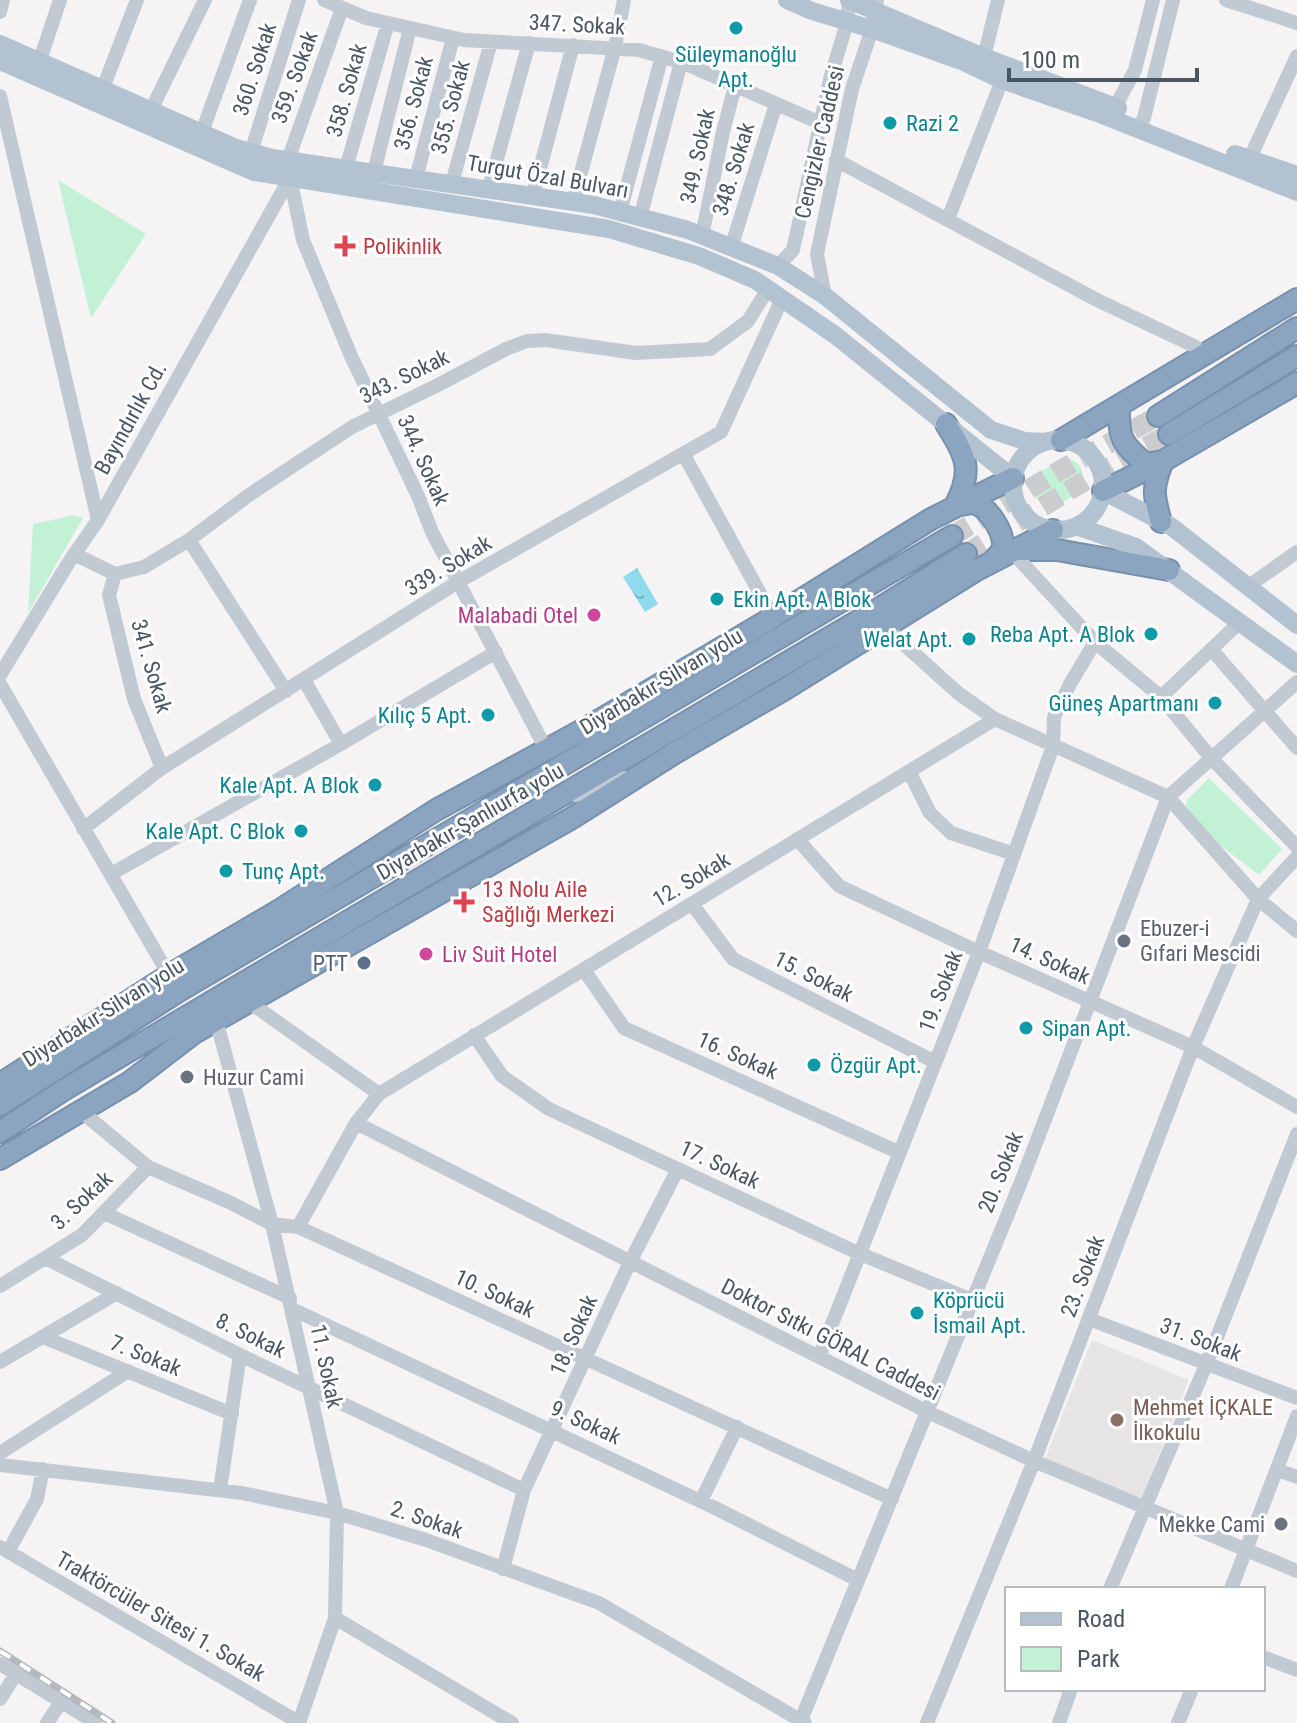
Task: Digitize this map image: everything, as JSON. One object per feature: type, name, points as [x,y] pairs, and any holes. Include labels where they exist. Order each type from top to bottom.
[{"type":"highway","points":[[1053,441],[1119,406],[1297,299]]},
{"type":"highway","points":[[1297,328],[1164,425],[1297,356]]},
{"type":"highway","points":[[1103,491],[1163,461],[1297,383]]},
{"type":"highway","points":[[1119,406],[1119,431],[1123,443],[1146,464],[1163,461]]},
{"type":"highway","points":[[946,424],[962,449],[967,468],[967,484],[955,506]]},
{"type":"highway","points":[[1161,522],[1153,484],[1163,461]]},
{"type":"highway","points":[[0,1105],[9,1079],[169,975],[436,810],[773,617],[955,506],[1013,478]]},
{"type":"highway","points":[[955,506],[974,503],[997,525],[1003,545],[992,562]]},
{"type":"highway","points":[[0,1159],[130,1082],[194,1033],[572,818],[992,562],[1053,530]]},
{"type":"highway","name":"Diyarbakır-Silvan yolu","points":[[9,1079],[179,991],[952,536]]},
{"type":"highway","points":[[1016,552],[1057,550],[1169,570]]},
{"type":"highway","name":"Diyarbakır-Şanlıurfa yolu","points":[[0,1132],[62,1091],[966,554]]},
{"type":"highway","points":[[362,857],[545,777]]},
{"type":"main road","points":[[787,0],[847,23],[874,14],[984,57],[1297,192]]},
{"type":"main road","points":[[849,0],[1002,80],[1113,113]]},
{"type":"main road","name":"Turgut Özal Bulvarı","points":[[0,44],[289,169],[609,229],[699,256],[775,294],[835,335],[1013,478]]},
{"type":"main road","name":"Turgut Özal Bulvarı","points":[[0,61],[254,172],[346,168],[489,188],[620,212],[702,236],[778,266],[825,296],[991,430],[1025,441],[1053,441]]},
{"type":"main road","points":[[1141,124],[1297,175]]},
{"type":"main road","points":[[1053,441],[1084,448],[1093,457],[1103,479],[1103,491],[1098,506],[1089,518],[1076,526],[1053,530],[1025,517],[1015,499],[1013,478],[1023,456],[1053,441]]},
{"type":"main road","points":[[1103,491],[1161,522],[1297,625]]},
{"type":"main road","points":[[1076,526],[1136,547],[1297,664]]},
{"type":"street","points":[[0,12],[3,0]]},
{"type":"street","points":[[40,60],[60,0]]},
{"type":"street","points":[[103,88],[137,0]]},
{"type":"street","points":[[151,110],[205,0]]},
{"type":"street","points":[[202,132],[250,0]]},
{"type":"street","name":"360. Sokak","points":[[251,152],[299,0]]},
{"type":"street","name":"347. Sokak","points":[[324,0],[366,18],[453,38],[639,50],[681,62],[820,123]]},
{"type":"street","points":[[573,202],[615,47],[624,0]]},
{"type":"street","name":"Cengizler Caddesi","points":[[778,266],[793,250],[820,123],[847,23],[849,0]]},
{"type":"street","points":[[984,57],[998,0]]},
{"type":"street","points":[[1113,113],[1135,70],[1153,0]]},
{"type":"street","points":[[1141,124],[1173,0]]},
{"type":"street","points":[[1226,0],[1248,4],[1297,23]]},
{"type":"street","name":"359. Sokak","points":[[289,169],[342,8]]},
{"type":"street","name":"Cengizler Caddesi","points":[[825,296],[817,254],[852,89],[874,14]]},
{"type":"street","name":"358. Sokak","points":[[346,168],[388,23]]},
{"type":"street","points":[[374,172],[410,28]]},
{"type":"street","name":"356. Sokak","points":[[416,178],[453,38]]},
{"type":"street","name":"355. Sokak","points":[[452,183],[491,42]]},
{"type":"street","points":[[489,188],[529,43]]},
{"type":"street","points":[[533,195],[573,45]]},
{"type":"street","points":[[620,212],[662,56]]},
{"type":"street","points":[[1249,160],[1297,56]]},
{"type":"street","points":[[640,218],[681,62]]},
{"type":"street","points":[[948,219],[1002,80]]},
{"type":"street","name":"349. Sokak","points":[[702,236],[735,86]]},
{"type":"street","name":"348. Sokak","points":[[731,248],[776,104]]},
{"type":"street","points":[[1,105],[98,520]]},
{"type":"street","points":[[836,160],[1097,300],[1194,346],[1205,355]]},
{"type":"street","name":"344. Sokak","points":[[289,169],[303,240],[351,356],[432,532],[546,749]]},
{"type":"street","name":"Bayındırlık Cd.","points":[[0,675],[98,520],[289,169]]},
{"type":"street","name":"343. Sokak","points":[[115,574],[144,567],[189,540],[249,495],[352,427],[506,349],[527,341],[545,340],[636,353],[710,349],[748,321],[775,294]]},
{"type":"street","name":"339. Sokak","points":[[83,829],[162,768],[458,582],[721,432],[775,294]]},
{"type":"street","points":[[684,455],[773,617]]},
{"type":"street","points":[[189,540],[286,691]]},
{"type":"street","points":[[1016,552],[1095,642],[1161,697],[1212,759],[1297,847]]},
{"type":"street","points":[[1247,587],[1297,552]]},
{"type":"street","points":[[74,554],[115,574]]},
{"type":"street","name":"341. Sokak","points":[[115,574],[109,595],[134,699],[162,768]]},
{"type":"street","points":[[1161,697],[1240,622]]},
{"type":"street","points":[[887,625],[897,638],[958,693],[995,719],[1168,797],[1258,899],[1297,931]]},
{"type":"street","name":"19. Sokak","points":[[819,1357],[979,952],[1053,746],[1054,717],[1095,642]]},
{"type":"street","points":[[1211,649],[1297,748]]},
{"type":"street","points":[[111,874],[496,652]]},
{"type":"street","points":[[304,680],[341,744]]},
{"type":"street","name":"20. Sokak","points":[[803,1722],[1023,1177],[1168,797],[1297,682]]},
{"type":"street","points":[[0,684],[169,975]]},
{"type":"street","name":"12. Sokak","points":[[298,1227],[356,1123],[379,1094],[995,719]]},
{"type":"street","points":[[545,805],[650,769]]},
{"type":"street","points":[[909,771],[930,813],[951,833],[1014,854]]},
{"type":"street","name":"14. Sokak","points":[[797,839],[839,886],[1193,1047],[1297,1107]]},
{"type":"street","name":"23. Sokak","points":[[927,1723],[1034,1461],[1193,1047],[1258,899],[1297,857]]},
{"type":"street","points":[[393,921],[427,874]]},
{"type":"street","name":"15. Sokak","points":[[692,904],[733,959],[935,1062]]},
{"type":"street","name":"16. Sokak","points":[[584,970],[624,1028],[898,1152]]},
{"type":"street","points":[[249,1002],[379,1094]]},
{"type":"street","name":"11. Sokak","points":[[216,1020],[272,1224],[337,1513],[335,1618],[299,1723]]},
{"type":"street","name":"17. Sokak","points":[[474,1035],[502,1076],[549,1109],[858,1253],[972,1300]]},
{"type":"street","name":"10. Sokak","points":[[88,1117],[148,1167],[272,1224],[298,1227],[892,1499]]},
{"type":"street","name":"Doktor Sıtkı GÖRAL Caddesi","points":[[356,1123],[928,1412],[1034,1461],[1297,1571]]},
{"type":"street","points":[[1111,1587],[1206,1365],[1297,1134]]},
{"type":"street","name":"3. Sokak","points":[[0,1286],[82,1235],[148,1167]]},
{"type":"street","name":"18. Sokak","points":[[503,1569],[524,1490],[630,1262],[678,1169]]},
{"type":"street","name":"9. Sokak","points":[[104,1213],[858,1580]]},
{"type":"street","name":"8. Sokak","points":[[47,1259],[524,1490]]},
{"type":"street","points":[[0,1362],[117,1293]]},
{"type":"street","name":"31. Sokak","points":[[1089,1319],[1297,1398]]},
{"type":"street","name":"7. Sokak","points":[[43,1337],[232,1414]]},
{"type":"street","points":[[220,1490],[240,1355]]},
{"type":"street","points":[[0,1453],[128,1371]]},
{"type":"street","points":[[1232,1587],[1297,1416]]},
{"type":"street","points":[[701,1501],[737,1427]]},
{"type":"street","name":"2. Sokak","points":[[0,1465],[220,1490],[337,1513],[426,1540],[599,1603],[803,1722]]},
{"type":"street","points":[[4,1550],[37,1499],[43,1469]]},
{"type":"street","points":[[1277,1470],[1297,1477]]},
{"type":"street","name":"Traktörcüler Sitesi 1. Sokak","points":[[4,1550],[299,1723]]},
{"type":"street","points":[[335,1618],[512,1723]]},
{"type":"street","points":[[1265,1658],[1297,1670]]},
{"type":"street","points":[[0,1664],[61,1702],[74,1717],[96,1723]]},
{"type":"street","points":[[0,1699],[16,1674]]},
{"type":"street","points":[[1059,1723],[1070,1691]]},
{"type":"street","points":[[1178,1723],[1191,1691]]},
{"type":"street","points":[[47,1723],[61,1702]]},
{"type":"shaded area","name":"Mehmet İÇKALE İlkokulu","points":[[1092,1340],[1189,1380],[1141,1499],[1045,1459]]},
{"type":"green space","points":[[58,180],[146,234],[91,318]]},
{"type":"green space","points":[[1064,458],[1080,466],[1084,484],[1066,500],[1043,506],[1033,494],[1034,481],[1041,472]]},
{"type":"green space","points":[[74,515],[83,518],[28,613],[33,524]]},
{"type":"green space","points":[[1209,778],[1282,849],[1259,875],[1206,834],[1186,806],[1187,800]]},
{"type":"water","points":[[637,568],[658,604],[645,612],[623,577]]},
{"type":"tunnel","points":[[952,536],[1158,416]]},
{"type":"tunnel","points":[[966,554],[1091,477],[1169,434]]},
{"type":"railway","points":[[0,1651],[112,1723]]},
{"type":"place","name":"Süleymanoğlu Apt.","points":[[736,28]]},
{"type":"place","name":"Razi 2","points":[[890,123]]},
{"type":"place","name":"Polikinlik","points":[[345,246]]},
{"type":"place","name":"Ekin Apt. A Blok","points":[[717,599]]},
{"type":"place","name":"Malabadi Otel","points":[[594,615]]},
{"type":"place","name":"Reba Apt. A Blok","points":[[1151,634]]},
{"type":"place","name":"Welat Apt.","points":[[969,639]]},
{"type":"place","name":"Güneş Apartmanı","points":[[1215,703]]},
{"type":"place","name":"Kılıç 5 Apt.","points":[[488,715]]},
{"type":"place","name":"Kale Apt. A Blok","points":[[375,785]]},
{"type":"place","name":"Kale Apt. C Blok","points":[[301,831]]},
{"type":"place","name":"Tunç Apt.","points":[[226,871]]},
{"type":"place","name":"13 Nolu Aile Sağlığı Merkezi","points":[[464,902]]},
{"type":"place","name":"Ebuzer-i Gıfari Mescidi","points":[[1124,941]]},
{"type":"place","name":"Liv Suit Hotel","points":[[426,954]]},
{"type":"place","name":"PTT","points":[[364,963]]},
{"type":"place","name":"Sipan Apt.","points":[[1026,1028]]},
{"type":"place","name":"Özgür Apt.","points":[[814,1065]]},
{"type":"place","name":"Huzur Cami","points":[[187,1077]]},
{"type":"place","name":"Köprücü İsmail Apt.","points":[[917,1313]]},
{"type":"place","name":"Mehmet İÇKALE İlkokulu","points":[[1117,1420]]},
{"type":"place","name":"Mekke Cami","points":[[1281,1524]]}]
